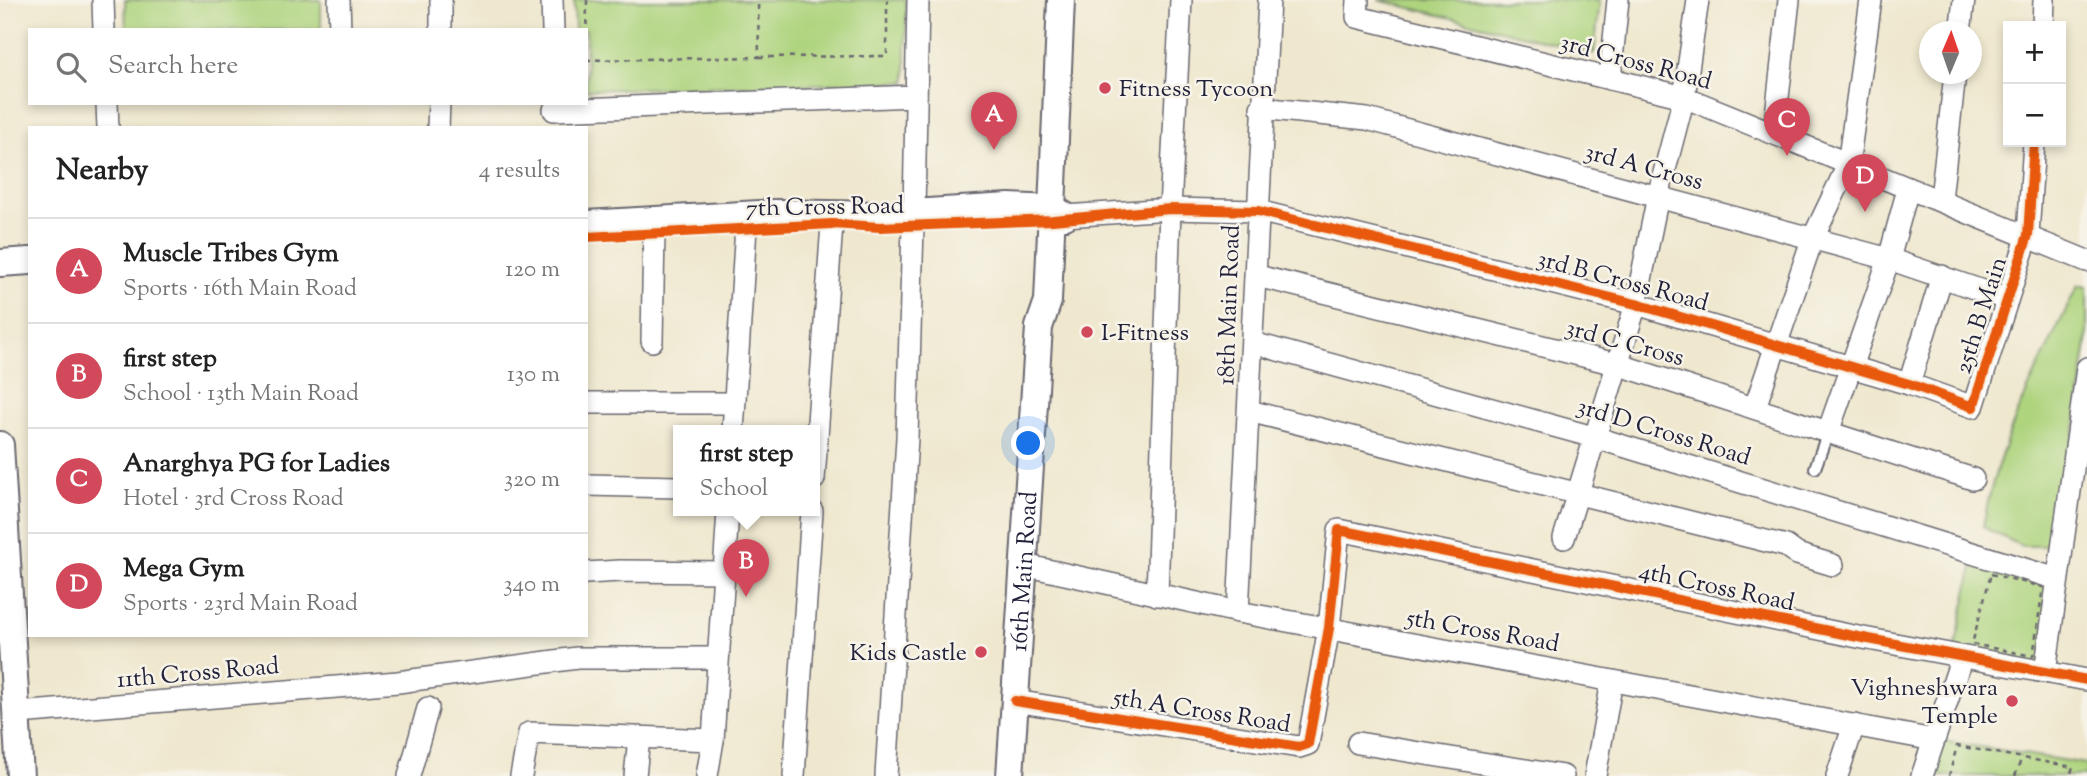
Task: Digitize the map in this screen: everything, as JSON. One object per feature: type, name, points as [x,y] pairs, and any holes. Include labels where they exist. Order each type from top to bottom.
[{"type":"street","points":[[103,0],[104,28]]},
{"type":"street","points":[[339,0],[340,28]]},
{"type":"street","points":[[441,0],[441,28]]},
{"type":"street","points":[[552,0],[553,28]]},
{"type":"street","points":[[886,776],[907,438],[918,0]]},
{"type":"street","name":"16th Main Road","points":[[1010,776],[1039,327],[1048,301],[1044,0]]},
{"type":"street","name":"16th Main Road","points":[[1048,215],[1061,0]]},
{"type":"street","points":[[1157,595],[1170,209],[1181,0]]},
{"type":"street","name":"18th Main Road","points":[[1238,612],[1257,276],[1261,108],[1269,0]]},
{"type":"street","points":[[1610,79],[1618,0]]},
{"type":"street","points":[[1564,538],[1576,494],[1597,438],[1636,304],[1658,196],[1684,97],[1698,0]]},
{"type":"street","points":[[1773,133],[1789,0]]},
{"type":"street","points":[[1755,407],[1779,344],[1812,240],[1848,165],[1871,0]]},
{"type":"street","points":[[1961,21],[1964,0]]},
{"type":"street","points":[[2043,21],[2045,0]]},
{"type":"street","name":"3rd Cross Road","points":[[1357,9],[1684,97],[1848,165],[1941,199],[2087,261]]},
{"type":"street","points":[[1941,199],[1954,84]]},
{"type":"street","points":[[554,114],[916,96]]},
{"type":"street","points":[[107,105],[108,126]]},
{"type":"street","points":[[438,126],[439,105]]},
{"type":"street","name":"3rd A Cross","points":[[1261,108],[1367,119],[1889,259],[2006,299]]},
{"type":"street","name":"25th B Main","points":[[1973,407],[2028,235],[2034,147]]},
{"type":"street","points":[[1828,432],[1849,365],[1889,259],[1908,188]]},
{"type":"street","name":"7th Cross Road","points":[[588,224],[775,214],[879,215],[913,219],[1170,209],[1258,211]]},
{"type":"street","name":"3rd B Cross Road","points":[[1258,211],[1636,304],[1849,365],[1973,407]]},
{"type":"street","name":"7th Cross Road","points":[[588,237],[832,224],[880,228],[913,219]]},
{"type":"street","points":[[818,425],[832,224]]},
{"type":"street","points":[[733,425],[746,227]]},
{"type":"street","points":[[652,341],[654,233]]},
{"type":"street","points":[[0,262],[28,261]]},
{"type":"street","points":[[0,275],[28,274]]},
{"type":"street","name":"3rd C Cross","points":[[1257,276],[1619,365],[1973,479]]},
{"type":"street","points":[[1909,384],[1942,276]]},
{"type":"street","name":"3rd D Cross Road","points":[[1253,343],[1597,438],[2057,579]]},
{"type":"street","points":[[2045,672],[2087,368]]},
{"type":"street","points":[[588,403],[734,403]]},
{"type":"street","points":[[1250,411],[1787,546],[1797,554],[1833,565]]},
{"type":"street","points":[[0,445],[4,550],[21,617],[18,713],[20,776]]},
{"type":"street","points":[[588,485],[673,487]]},
{"type":"street","points":[[707,776],[713,740],[728,516]]},
{"type":"street","points":[[794,776],[812,516]]},
{"type":"street","name":"4th Cross Road","points":[[1329,628],[1339,530],[1967,651],[2087,680]]},
{"type":"street","name":"5th Cross Road","points":[[1024,565],[1238,612],[1934,740]]},
{"type":"street","points":[[588,573],[620,570],[724,572]]},
{"type":"street","name":"5th A Cross Road","points":[[1015,701],[1304,746],[1310,739],[1329,628]]},
{"type":"street","points":[[1923,776],[1967,651]]},
{"type":"street","name":"11th Cross Road","points":[[18,713],[398,682],[577,658],[717,658]]},
{"type":"street","points":[[1595,776],[1612,681]]},
{"type":"street","points":[[410,776],[428,708]]},
{"type":"street","points":[[1837,776],[1854,725]]},
{"type":"street","points":[[521,776],[529,733],[713,740]]},
{"type":"street","points":[[635,776],[639,738]]},
{"type":"street","points":[[1358,743],[1563,776]]},
{"type":"lane","points":[[1815,468],[1828,432]]},
{"type":"path","points":[[587,0],[587,28]]},
{"type":"path","points":[[758,0],[759,57]]},
{"type":"path","points":[[588,60],[887,56],[887,0]]},
{"type":"path","points":[[1967,651],[1991,574]]},
{"type":"path","points":[[1949,776],[1957,746],[2073,767],[2070,776]]},
{"type":"path","points":[[2015,776],[2022,757]]},
{"type":"green space","points":[[125,0],[321,0],[321,28],[126,28]]},
{"type":"green space","points":[[574,0],[906,0],[906,82],[588,90],[588,28],[575,28]]},
{"type":"green space","points":[[1378,0],[1600,0],[1594,53]]},
{"type":"green space","points":[[2078,285],[2087,287],[2087,342],[2059,546],[2021,546],[1983,527],[2009,433]]},
{"type":"green space","points":[[1975,557],[2056,581],[2044,669],[1954,653]]},
{"type":"green space","points":[[1943,741],[2087,764],[2087,776],[1932,776]]},
{"type":"cycle path","points":[[588,237],[832,224],[880,227],[1053,220],[1170,209],[1258,211],[1636,304],[1909,384],[1973,407],[2028,235],[2034,147]]},
{"type":"cycle path","points":[[1015,701],[1299,747],[1308,744],[1329,628],[1339,530],[1858,637],[2087,680]]},
{"type":"place","name":"Fitness Tycoon","points":[[1105,88]]},
{"type":"place","name":"Muscle Tribes Gym","points":[[994,150]]},
{"type":"place","name":"Anarghya PG for Ladies","points":[[1787,156]]},
{"type":"place","name":"Mega Gym","points":[[1865,212]]},
{"type":"place","name":"I-Fitness","points":[[1087,332]]},
{"type":"place","name":"first step","points":[[746,597]]},
{"type":"place","name":"Kids Castle","points":[[981,652]]},
{"type":"place","name":"Vighneshwara Temple","points":[[2012,701]]}]
